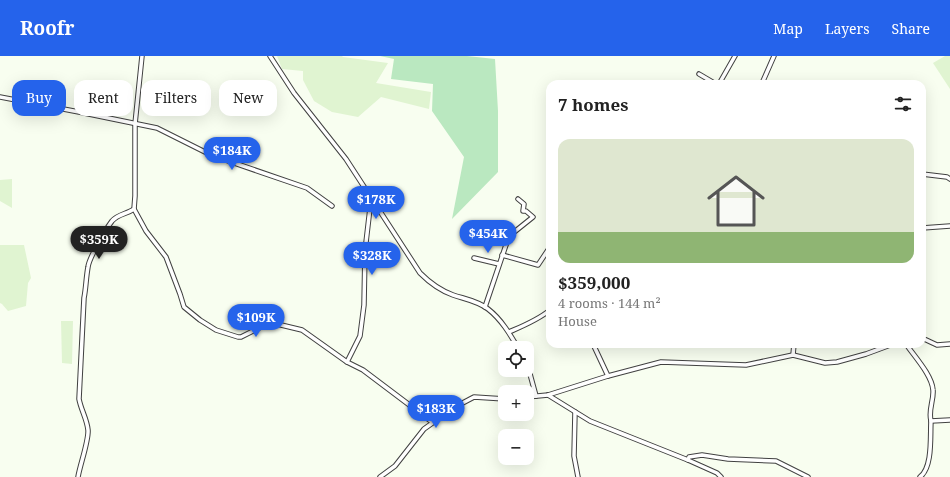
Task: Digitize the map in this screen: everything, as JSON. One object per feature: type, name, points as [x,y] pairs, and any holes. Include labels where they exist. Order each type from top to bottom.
[{"type":"street","points":[[142,56],[135,124],[134,209],[146,231],[166,257],[184,307],[200,320],[216,330],[238,337],[241,337],[267,324],[277,324],[302,330],[347,362],[363,370],[432,422]]},
{"type":"street","points":[[270,56],[294,92],[346,159],[420,273],[431,284],[452,295],[478,303],[485,307],[502,323],[514,341]]},
{"type":"street","points":[[721,80],[736,56]]},
{"type":"street","points":[[763,80],[774,56]]},
{"type":"street","points":[[699,74],[710,80]]},
{"type":"street","points":[[0,97],[157,128],[211,155],[307,188],[332,206]]},
{"type":"street","points":[[926,174],[947,177],[950,179]]},
{"type":"street","points":[[347,362],[360,336],[364,305],[365,251],[370,208],[364,186]]},
{"type":"street","points":[[485,307],[508,239],[513,233],[533,217],[526,211],[523,211],[524,204],[518,199]]},
{"type":"street","points":[[78,477],[89,432],[79,399],[84,298],[88,267],[97,247],[112,221],[134,209]]},
{"type":"street","points":[[926,228],[950,226]]},
{"type":"street","points":[[502,255],[538,265],[546,252]]},
{"type":"street","points":[[474,258],[499,264]]},
{"type":"street","points":[[509,332],[546,313]]},
{"type":"street","points":[[926,340],[937,345],[950,344]]},
{"type":"street","points":[[595,348],[608,376]]},
{"type":"street","points":[[792,355],[793,348]]},
{"type":"street","points":[[531,377],[536,396],[548,394],[661,362],[746,365],[792,355],[825,363],[836,362],[882,348]]},
{"type":"street","points":[[909,348],[927,374],[933,389],[929,416],[931,421],[930,449],[927,469],[920,477]]},
{"type":"street","points":[[548,394],[590,421],[688,460],[717,473],[721,477]]},
{"type":"street","points":[[380,477],[396,466],[432,422],[454,407],[474,397],[498,399]]},
{"type":"street","points":[[575,412],[574,456],[578,477]]},
{"type":"street","points":[[931,421],[950,420]]},
{"type":"street","points":[[688,460],[689,457],[702,455],[728,459],[776,461],[808,477]]},
{"type":"green space","points":[[277,56],[342,56],[388,63],[376,83],[431,92],[429,109],[381,97],[358,117],[332,112],[314,101],[303,80],[303,71],[282,69]]},
{"type":"green space","points":[[380,56],[467,56],[495,59],[498,111],[498,172],[452,219],[464,157],[432,111],[433,84],[391,79],[394,59]]},
{"type":"green space","points":[[945,56],[950,56],[950,89],[933,63]]},
{"type":"green space","points":[[12,179],[12,208],[0,201],[0,180]]},
{"type":"green space","points":[[0,245],[24,245],[31,278],[28,283],[26,306],[8,311],[0,303]]},
{"type":"green space","points":[[61,321],[73,321],[72,364],[62,363]]}]
